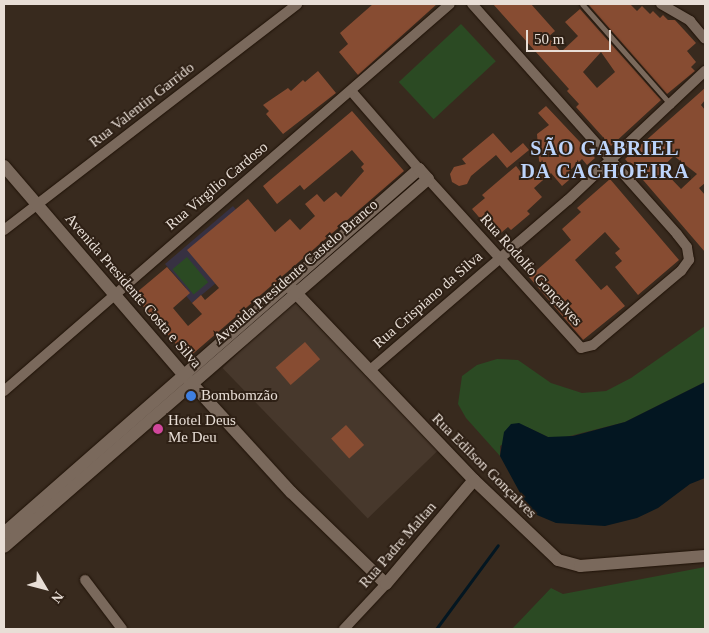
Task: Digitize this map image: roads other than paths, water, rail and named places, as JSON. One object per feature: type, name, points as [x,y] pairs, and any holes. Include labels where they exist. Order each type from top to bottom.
[{"type":"street","name":"Rua Virgilio Cardoso","points":[[4,391],[114,293],[352,92],[450,4]]},
{"type":"street","points":[[472,4],[611,160]]},
{"type":"street","points":[[661,4],[702,34]]},
{"type":"street","name":"Rua Valentin Garrido","points":[[4,230],[291,6]]},
{"type":"street","name":"Rua Crispiano da Silva","points":[[369,371],[611,160],[671,106],[705,71]]},
{"type":"street","name":"Rua Rodolfo Gonçalves","points":[[352,92],[574,343],[585,348],[593,344],[681,271],[689,260],[682,241],[611,160]]},
{"type":"street","name":"Avenida Presidente Costa e Silva","points":[[4,166],[188,380],[291,492],[386,584]]},
{"type":"street","name":"Avenida Presidente Castelo Branco","points":[[4,547],[188,380],[292,289],[419,169]]},
{"type":"street","name":"Avenida Presidente Castelo Branco","points":[[292,289],[428,179]]},
{"type":"street","name":"Rua Edilson Gonçalves","points":[[292,289],[474,480],[551,554],[566,563],[580,566],[705,556]]},
{"type":"street","name":"Avenida Presidente Castelo Branco","points":[[4,533],[188,380]]},
{"type":"street","name":"Rua Padre Maltan","points":[[344,629],[386,584],[474,480]]},
{"type":"street","points":[[85,580],[122,629]]},
{"type":"lane","points":[[582,4],[671,106]]},
{"type":"water","points":[[705,382],[705,478],[690,484],[658,508],[637,518],[605,526],[556,523],[537,515],[525,502],[500,456],[504,432],[511,424],[519,423],[548,437],[573,436],[625,422]]},
{"type":"waterway","points":[[436,629],[498,545]]},
{"type":"place","name":"Bombomzão","points":[[191,396]]},
{"type":"place","name":"Hotel Deus Me Deu","points":[[158,429]]},
{"type":"district","name":"SÃO GABRIEL DA CACHOEIRA","points":[[605,160]]}]
